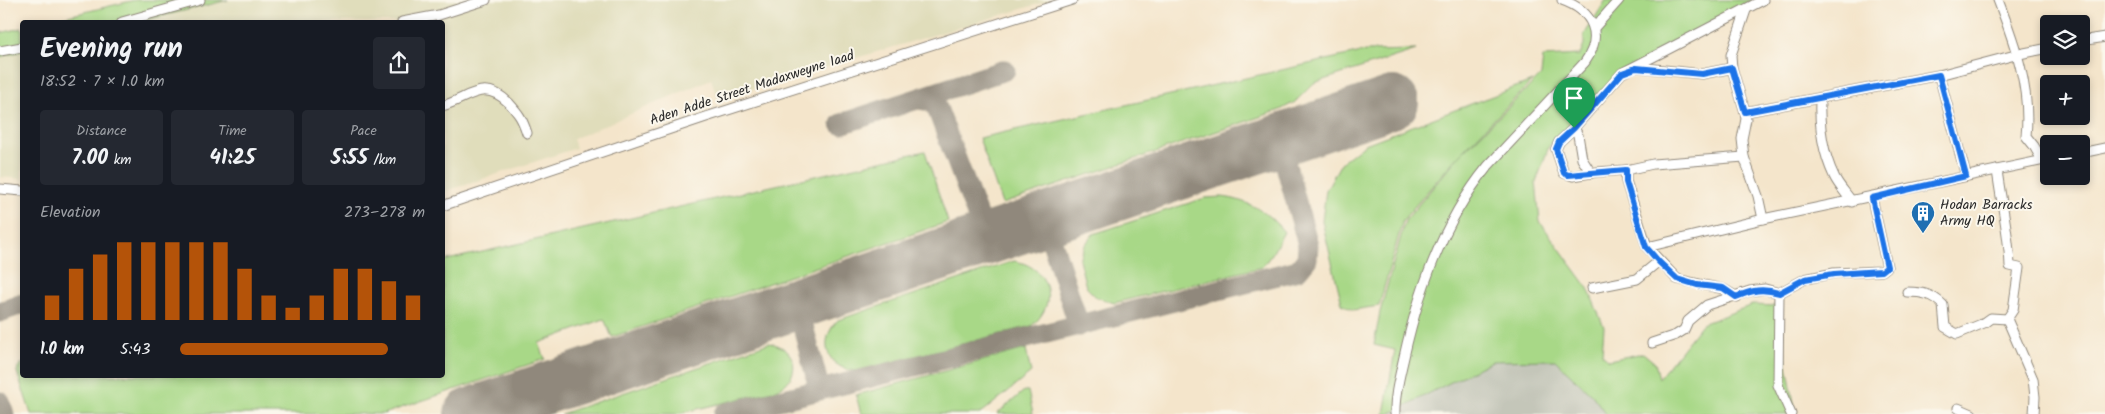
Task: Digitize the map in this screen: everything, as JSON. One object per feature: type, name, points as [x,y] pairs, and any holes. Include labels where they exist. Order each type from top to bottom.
[{"type":"street","points":[[129,20],[200,0]]},
{"type":"street","points":[[413,20],[439,15],[486,0]]},
{"type":"street","name":"Aden Adde Street Madaxweyne 1aad","points":[[445,205],[706,117],[1072,0]]},
{"type":"street","points":[[1395,414],[1402,367],[1413,317],[1428,272],[1454,215],[1464,197],[1488,166],[1585,62],[1594,46],[1594,28],[1590,19],[1583,12],[1562,0]]},
{"type":"street","points":[[1594,28],[1618,0]]},
{"type":"street","points":[[1744,157],[1653,164],[1626,170],[1568,175],[1564,173],[1556,149],[1559,142],[1574,128],[1622,73],[1636,68],[1764,0]]},
{"type":"street","points":[[1998,0],[2019,54],[2028,116],[2026,136],[2040,154]]},
{"type":"street","points":[[1746,10],[1731,55],[1732,68],[1746,119],[1742,139],[1744,157],[1758,196],[1763,219]]},
{"type":"street","points":[[2090,40],[2105,37]]},
{"type":"street","points":[[0,51],[20,47]]},
{"type":"street","points":[[1745,112],[1939,75],[2040,50]]},
{"type":"street","points":[[1636,68],[1702,74],[1732,68]]},
{"type":"street","points":[[1939,75],[1966,176]]},
{"type":"street","points":[[445,105],[485,90],[496,92],[522,117],[526,133]]},
{"type":"street","points":[[1820,98],[1820,116],[1826,154],[1834,177],[1852,202]]},
{"type":"street","points":[[1574,128],[1578,135],[1582,159],[1591,173]]},
{"type":"street","points":[[2090,151],[2105,148]]},
{"type":"street","points":[[1646,247],[1763,219],[1872,198],[2040,161]]},
{"type":"street","points":[[1626,170],[1626,182],[1646,247],[1677,279],[1697,285],[1723,288],[1736,297]]},
{"type":"street","points":[[1997,170],[2004,223],[2010,244],[2010,266],[2019,268],[2013,310],[2007,319]]},
{"type":"street","points":[[0,189],[20,191]]},
{"type":"street","points":[[1652,343],[1676,335],[1684,330],[1688,320],[1707,305],[1750,291],[1765,289],[1779,293],[1805,279],[1834,274],[1882,271],[1887,267],[1872,198]]},
{"type":"street","points":[[1592,288],[1637,278],[1659,262]]},
{"type":"street","points":[[1907,292],[1922,292],[1937,299],[1943,305],[1945,327],[1957,334],[1984,323],[1991,318],[2007,319]]},
{"type":"street","points":[[1779,293],[1778,385],[1791,414]]},
{"type":"street","points":[[2007,319],[2033,379],[2034,414]]},
{"type":"street","points":[[1958,408],[1972,414]]},
{"type":"shaded area","points":[[228,0],[1052,0],[718,99],[711,79],[573,139],[576,148],[445,191],[445,20],[146,20]]},
{"type":"shaded area","points":[[20,52],[20,179],[0,177],[0,57]]},
{"type":"shaded area","points":[[1555,360],[1592,395],[1606,414],[1389,414],[1492,361]]},
{"type":"green space","points":[[135,0],[228,0],[146,20],[51,20]]},
{"type":"green space","points":[[1606,0],[1753,0],[1619,76],[1549,146],[1536,182],[1540,222],[1587,286],[1604,327],[1602,354],[1609,360],[1643,353],[1655,363],[1659,378],[1702,324],[1752,305],[1776,306],[1796,414],[1606,414],[1592,395],[1555,360],[1492,361],[1389,414],[1384,414],[1395,350],[1374,345],[1380,312],[1405,221],[1458,157],[1541,75],[1543,57],[1580,55],[1584,45],[1584,35]]},
{"type":"green space","points":[[20,28],[20,52],[0,57],[0,33]]},
{"type":"green space","points":[[1416,50],[1314,83],[1295,102],[1280,110],[1002,204],[979,138],[1366,51]]},
{"type":"green space","points":[[1532,81],[1457,157],[1403,220],[1379,306],[1353,310],[1342,304],[1322,221],[1326,190],[1341,163],[1365,144]]},
{"type":"green space","points":[[925,151],[948,222],[612,337],[604,319],[539,343],[545,359],[383,414],[31,414],[17,372],[20,365],[20,378],[445,378],[445,261]]},
{"type":"green space","points":[[1222,197],[1240,201],[1257,208],[1284,232],[1272,254],[1262,267],[1114,303],[1096,297],[1086,287],[1079,259],[1085,245],[1093,234],[1205,198]]},
{"type":"green space","points":[[1014,261],[1026,264],[1036,270],[1046,287],[1048,297],[1046,307],[1031,326],[859,371],[848,370],[840,366],[833,361],[829,354],[827,346],[828,337],[838,320]]},
{"type":"green space","points":[[769,343],[786,350],[794,364],[790,378],[785,385],[776,390],[677,414],[561,414]]},
{"type":"green space","points":[[1026,349],[1031,373],[980,414],[861,414],[856,395]]},
{"type":"green space","points":[[1024,391],[1028,391],[1033,414],[997,414]]},
{"type":"taxiway","points":[[841,124],[1005,70]]},
{"type":"taxiway","points":[[919,99],[932,101],[937,108],[986,239]]},
{"type":"taxiway","points":[[724,414],[1298,270],[1307,259],[1308,245],[1279,140]]},
{"type":"taxiway","points":[[1045,220],[1079,326]]},
{"type":"taxiway","points":[[797,303],[817,380]]},
{"type":"taxiway","points":[[0,312],[20,305]]},
{"type":"taxiway","points":[[0,402],[4,414]]},
{"type":"runway","points":[[470,414],[1393,102]]},
{"type":"place","name":"Hodan Barracks Army HQ","points":[[1923,234]]},
{"type":"route","points":[[1636,68],[1702,74],[1732,68],[1745,112],[1939,75],[1966,176],[1872,198],[1887,267],[1882,271],[1834,274],[1805,279],[1779,293],[1765,289],[1750,291],[1736,297],[1723,288],[1711,288],[1677,279],[1646,247],[1626,182],[1626,170],[1573,176],[1564,173],[1556,149],[1559,142],[1574,128],[1622,73],[1636,68]]}]
